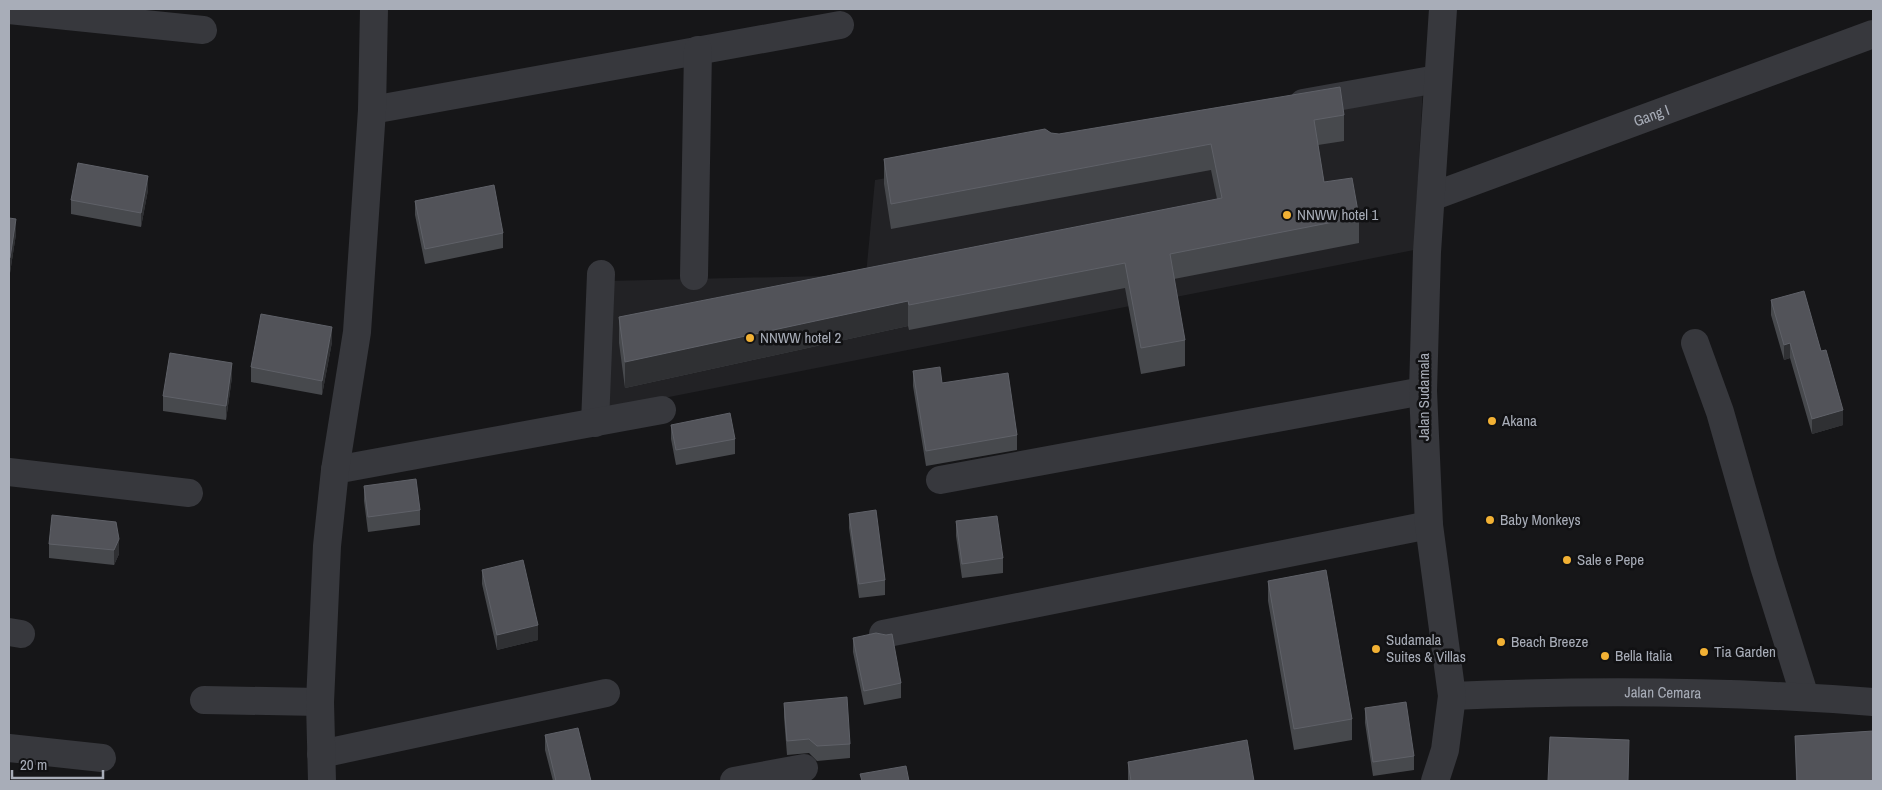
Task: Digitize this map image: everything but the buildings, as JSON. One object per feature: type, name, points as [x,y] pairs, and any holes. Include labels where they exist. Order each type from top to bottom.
[{"type":"street","points":[[322,781],[320,702],[327,546],[335,470],[357,332],[372,110],[374,9]]},
{"type":"street","name":"Jalan Sudamala","points":[[1435,781],[1445,750],[1452,696],[1429,525],[1423,391],[1427,252],[1443,9]]},
{"type":"street","points":[[9,10],[203,30]]},
{"type":"street","points":[[372,110],[840,25]]},
{"type":"street","name":"Gang I","points":[[1431,197],[1873,34]]},
{"type":"street","points":[[694,276],[698,50]]},
{"type":"street","points":[[1275,107],[1342,97],[1437,78]]},
{"type":"street","points":[[595,423],[601,274]]},
{"type":"street","points":[[1695,343],[1720,412],[1764,566],[1805,697]]},
{"type":"street","points":[[940,480],[1423,391]]},
{"type":"street","points":[[335,470],[662,410]]},
{"type":"street","points":[[9,472],[189,493]]},
{"type":"street","points":[[884,634],[1429,525]]},
{"type":"street","name":"Jalan Cemara","points":[[1452,696],[1664,692],[1805,697],[1873,702]]},
{"type":"street","points":[[321,754],[606,693]]},
{"type":"street","points":[[204,700],[320,702]]},
{"type":"street","points":[[9,748],[102,758]]},
{"type":"street","points":[[734,781],[804,768]]},
{"type":"shaded area","points":[[1423,87],[1414,250],[603,410],[608,281],[866,275],[875,180]]},
{"type":"place","name":"NNWW hotel 1","points":[[1287,215]]},
{"type":"place","name":"NNWW hotel 2","points":[[750,338]]},
{"type":"place","name":"Akana","points":[[1492,421]]},
{"type":"place","name":"Baby Monkeys","points":[[1490,520]]},
{"type":"place","name":"Sale e Pepe","points":[[1567,560]]},
{"type":"place","name":"Beach Breeze","points":[[1501,642]]},
{"type":"place","name":"Sudamala Suites & Villas","points":[[1376,649]]},
{"type":"place","name":"Tia Garden","points":[[1704,652]]},
{"type":"place","name":"Bella Italia","points":[[1605,656]]}]
